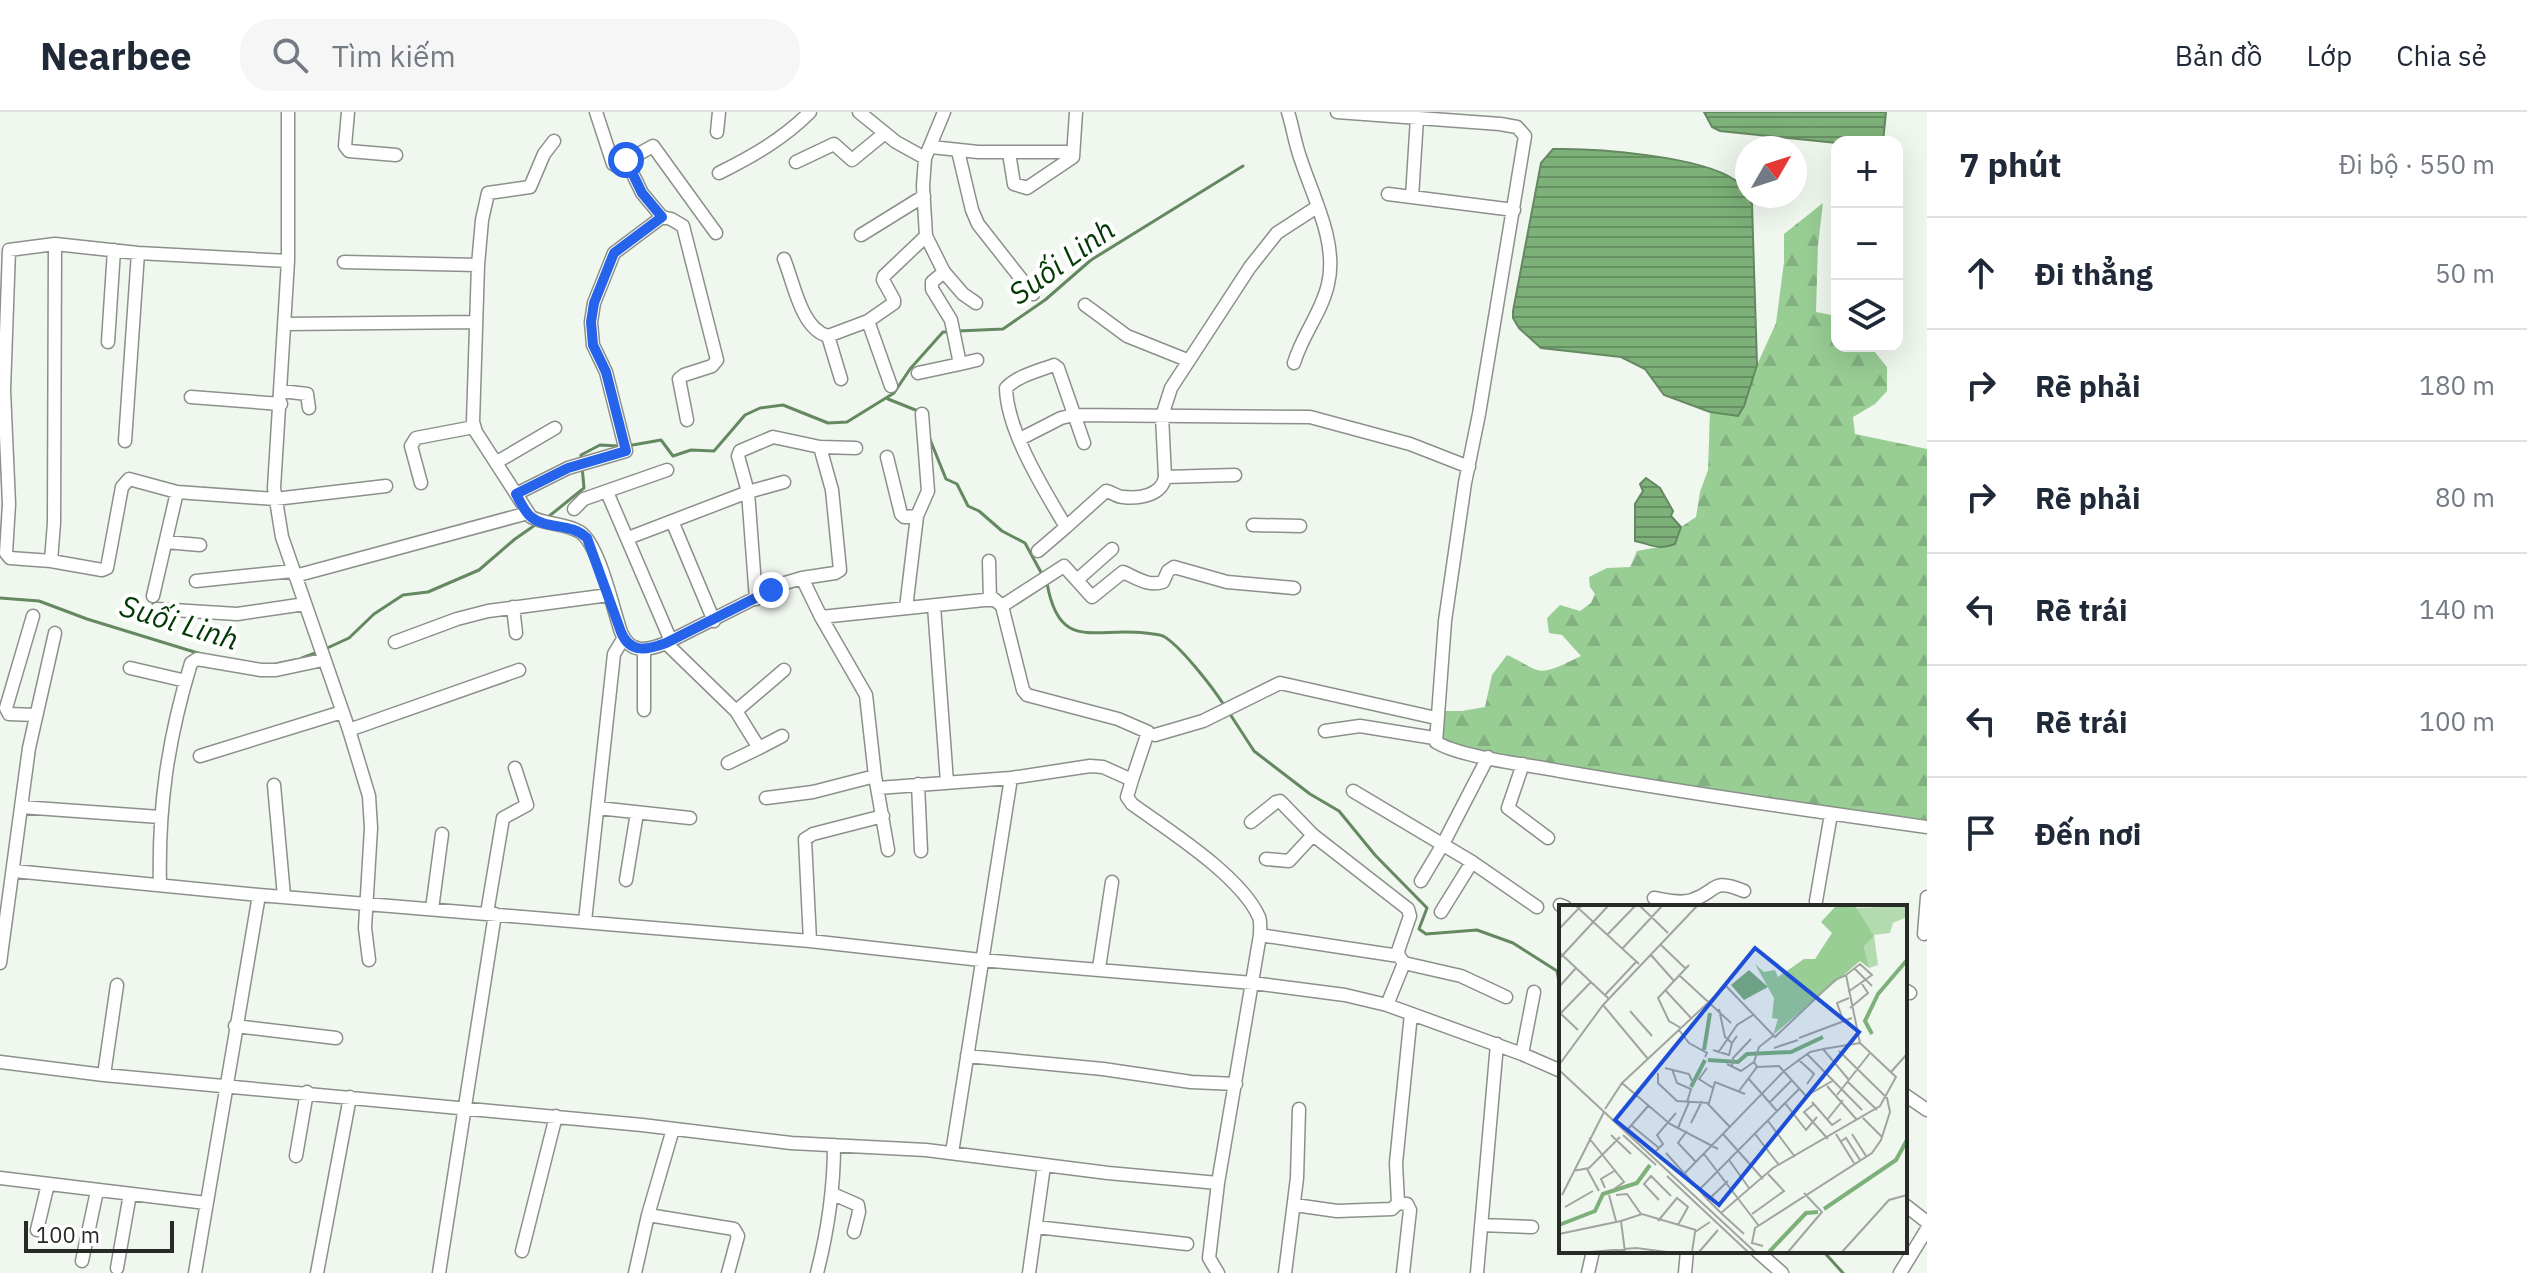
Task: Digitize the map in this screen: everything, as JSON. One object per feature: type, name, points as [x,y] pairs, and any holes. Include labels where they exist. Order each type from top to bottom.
[{"type":"street","points":[[288,112],[288,261],[275,499],[282,537],[369,796],[371,828],[365,928],[369,960]]},
{"type":"street","points":[[348,112],[345,146],[349,151],[396,155]]},
{"type":"street","points":[[596,112],[613,164],[617,166],[653,146],[716,233]]},
{"type":"street","points":[[717,132],[719,112]]},
{"type":"street","points":[[719,173],[757,154],[810,112]]},
{"type":"street","points":[[859,112],[885,133],[928,152],[1066,152],[1073,157]]},
{"type":"street","points":[[944,112],[928,152],[924,196],[926,236],[944,272],[963,294],[976,303]]},
{"type":"street","points":[[1073,157],[1076,112]]},
{"type":"street","points":[[1288,112],[1327,237],[1329,283],[1294,363]]},
{"type":"street","points":[[1337,112],[1517,127],[1525,136],[1445,621],[1434,738]]},
{"type":"street","points":[[1412,197],[1417,118]]},
{"type":"street","points":[[796,162],[834,144],[852,160],[885,133]]},
{"type":"street","points":[[534,518],[474,427],[478,265],[488,193],[530,187],[544,154],[554,141]]},
{"type":"street","points":[[958,151],[978,224],[1033,294]]},
{"type":"street","points":[[1009,153],[1014,184],[1027,188],[1073,157]]},
{"type":"street","points":[[626,160],[642,193],[662,217],[683,226],[717,360],[712,366],[679,379],[687,420]]},
{"type":"street","points":[[1388,194],[1514,210]]},
{"type":"street","points":[[861,235],[924,196]]},
{"type":"street","points":[[1038,551],[1106,491],[1125,498],[1155,493],[1163,485],[1162,416],[1171,388],[1250,267],[1277,233],[1317,207]]},
{"type":"street","points":[[516,494],[582,464],[626,451],[606,372],[593,345],[591,322],[594,303],[614,253],[662,217]]},
{"type":"street","points":[[784,259],[806,319],[815,330],[828,336],[868,321],[894,303],[884,276],[926,236]]},
{"type":"street","points":[[288,261],[138,253],[55,244],[12,248],[7,252],[4,390],[9,504],[6,553],[10,558],[102,570],[107,568],[122,487],[129,479],[177,492],[275,499],[386,486]]},
{"type":"street","points":[[51,561],[54,523],[55,244]]},
{"type":"street","points":[[108,342],[114,250]]},
{"type":"street","points":[[125,441],[138,253]]},
{"type":"street","points":[[344,262],[478,265]]},
{"type":"street","points":[[944,272],[931,285],[951,320],[960,364]]},
{"type":"street","points":[[1085,305],[1127,336],[1187,360]]},
{"type":"street","points":[[868,321],[891,386]]},
{"type":"street","points":[[285,324],[476,322]]},
{"type":"street","points":[[828,336],[841,379]]},
{"type":"street","points":[[918,373],[977,360]]},
{"type":"street","points":[[1066,527],[1035,474],[1020,439],[1006,394],[1010,383],[1054,365],[1058,368],[1084,443]]},
{"type":"street","points":[[191,397],[307,394],[309,408]]},
{"type":"street","points":[[906,608],[917,516],[928,491],[922,414]]},
{"type":"street","points":[[1020,439],[1061,418],[1074,415],[1310,417],[1410,444],[1469,467]]},
{"type":"street","points":[[421,483],[411,446],[416,438],[474,427]]},
{"type":"street","points":[[497,462],[555,428]]},
{"type":"street","points":[[756,599],[748,492],[738,456],[743,447],[773,437],[820,447],[856,448]]},
{"type":"street","points":[[196,581],[294,574],[534,518],[577,530],[587,538],[623,639],[632,648],[644,650],[714,621],[785,583],[840,570],[832,490],[820,447]]},
{"type":"street","points":[[887,457],[901,514],[904,517],[917,516]]},
{"type":"street","points":[[574,509],[584,499],[667,470]]},
{"type":"street","points":[[1165,477],[1235,475]]},
{"type":"street","points":[[628,538],[748,492],[784,482]]},
{"type":"street","points":[[177,492],[155,602],[237,614],[305,604]]},
{"type":"street","points":[[607,492],[669,642],[736,711],[759,748]]},
{"type":"street","points":[[672,521],[714,621]]},
{"type":"street","points":[[1253,525],[1300,526]]},
{"type":"street","points":[[166,542],[200,545]]},
{"type":"street","points":[[1077,580],[1112,549]]},
{"type":"street","points":[[989,561],[996,603],[1023,690],[1027,695],[1118,719],[1148,732],[1127,797],[1129,801],[1229,878],[1246,896],[1260,920],[1253,983],[1218,1183],[1209,1258],[1217,1273]]},
{"type":"street","points":[[821,617],[996,603],[1064,566],[1092,597],[1123,572],[1134,579],[1156,584],[1163,582],[1168,571],[1174,567],[1213,580],[1294,588]]},
{"type":"street","points":[[802,578],[866,695],[888,850]]},
{"type":"street","points":[[395,642],[457,619],[513,607],[609,595]]},
{"type":"street","points":[[934,606],[947,782]]},
{"type":"street","points":[[513,607],[516,633]]},
{"type":"street","points":[[33,616],[6,708],[9,714],[36,715]]},
{"type":"street","points":[[0,963],[36,715],[55,633]]},
{"type":"street","points":[[585,921],[614,654],[623,639]]},
{"type":"street","points":[[644,650],[644,710]]},
{"type":"street","points":[[160,885],[162,788],[191,663],[197,659],[276,670],[323,660]]},
{"type":"street","points":[[130,668],[186,681]]},
{"type":"street","points":[[349,730],[519,670]]},
{"type":"street","points":[[736,711],[784,670]]},
{"type":"street","points":[[1155,735],[1203,721],[1280,683],[1436,718]]},
{"type":"street","points":[[200,756],[342,712]]},
{"type":"street","points":[[1325,731],[1360,726],[1434,738],[1448,748],[1488,757],[1665,790],[1927,827]]},
{"type":"street","points":[[728,763],[782,736]]},
{"type":"street","points":[[1421,881],[1488,757]]},
{"type":"street","points":[[1523,764],[1508,808],[1548,838]]},
{"type":"street","points":[[766,798],[877,782],[918,784],[1011,778],[1090,766],[1103,767],[1132,780]]},
{"type":"street","points":[[439,1273],[465,1107],[503,818],[527,805],[515,768]]},
{"type":"street","points":[[952,1153],[1011,778]]},
{"type":"street","points":[[918,784],[921,851]]},
{"type":"street","points":[[274,785],[284,896]]},
{"type":"street","points":[[1353,791],[1472,862],[1537,907]]},
{"type":"street","points":[[1251,822],[1278,801],[1313,835],[1408,909],[1410,916],[1399,943],[1402,960],[1387,1005]]},
{"type":"street","points":[[21,807],[160,817]]},
{"type":"street","points":[[598,808],[690,818]]},
{"type":"street","points":[[626,880],[637,813]]},
{"type":"street","points":[[1816,901],[1831,814]]},
{"type":"street","points":[[810,941],[805,839],[813,834],[883,816]]},
{"type":"street","points":[[432,909],[442,834]]},
{"type":"street","points":[[1266,859],[1289,861],[1313,835]]},
{"type":"street","points":[[1441,912],[1472,862]]},
{"type":"street","points":[[14,871],[1253,983],[1345,995],[1387,1005],[1497,1044],[1559,1070]]},
{"type":"street","points":[[1099,968],[1112,882]]},
{"type":"street","points":[[1654,898],[1677,902],[1693,900],[1723,884],[1744,891]]},
{"type":"street","points":[[195,1273],[259,895]]},
{"type":"street","points":[[1924,934],[1927,897]]},
{"type":"street","points":[[1260,935],[1402,960],[1461,976],[1506,997]]},
{"type":"street","points":[[104,1075],[117,985]]},
{"type":"street","points":[[1522,1054],[1534,992]]},
{"type":"street","points":[[1295,1205],[1337,1211],[1392,1209],[1398,1203],[1396,1163],[1411,1014]]},
{"type":"street","points":[[235,1026],[336,1038]]},
{"type":"street","points":[[1477,1273],[1497,1044]]},
{"type":"street","points":[[967,1056],[1103,1069],[1178,1081],[1236,1084]]},
{"type":"street","points":[[0,1062],[104,1075],[556,1116],[746,1138],[952,1153],[1044,1166],[1218,1183]]},
{"type":"street","points":[[296,1156],[307,1092]]},
{"type":"street","points":[[317,1273],[350,1097]]},
{"type":"street","points":[[1285,1273],[1295,1205],[1299,1109]]},
{"type":"street","points":[[522,1251],[556,1116]]},
{"type":"street","points":[[635,1273],[673,1129]]},
{"type":"street","points":[[817,1273],[833,1194],[834,1145]]},
{"type":"street","points":[[1029,1273],[1044,1166]]},
{"type":"street","points":[[0,1178],[206,1203]]},
{"type":"street","points":[[37,1230],[48,1184]]},
{"type":"street","points":[[82,1261],[97,1191]]},
{"type":"street","points":[[117,1268],[130,1194]]},
{"type":"street","points":[[833,1194],[858,1205],[854,1232]]},
{"type":"street","points":[[1398,1203],[1407,1204],[1410,1210],[1403,1273]]},
{"type":"street","points":[[1907,1207],[1927,1222]]},
{"type":"street","points":[[648,1215],[734,1229],[738,1236],[728,1273]]},
{"type":"street","points":[[1481,1225],[1532,1227]]},
{"type":"street","points":[[1036,1227],[1187,1244]]},
{"type":"street","points":[[1900,1273],[1927,1229]]},
{"type":"street","points":[[1588,1273],[1593,1253]]},
{"type":"street","points":[[1685,1273],[1687,1253]]},
{"type":"street","points":[[1759,1253],[1782,1273]]},
{"type":"green space","points":[[1823,203],[1816,312],[1831,315],[1831,352],[1875,352],[1887,367],[1887,391],[1875,404],[1853,417],[1855,434],[1927,449],[1927,824],[1620,779],[1439,740],[1440,711],[1485,707],[1492,675],[1507,655],[1542,671],[1581,656],[1562,635],[1549,633],[1547,618],[1560,605],[1580,611],[1591,603],[1595,594],[1589,577],[1607,568],[1630,567],[1637,551],[1675,544],[1681,527],[1696,517],[1708,470],[1710,412],[1737,416],[1744,406],[1757,365],[1776,323],[1784,262],[1784,234]]},
{"type":"shaded area","points":[[1704,112],[1886,112],[1884,136],[1831,136],[1831,142],[1807,140],[1807,136],[1769,136],[1720,131],[1712,127]]},
{"type":"shaded area","points":[[1553,149],[1620,152],[1698,165],[1735,180],[1735,208],[1752,208],[1757,365],[1738,416],[1710,412],[1664,395],[1645,369],[1621,357],[1541,348],[1519,328],[1513,311],[1541,163]]},
{"type":"shaded area","points":[[1646,478],[1660,488],[1673,511],[1671,516],[1681,527],[1675,544],[1659,547],[1635,541],[1635,504],[1643,491],[1640,484]]},
{"type":"waterway","name":"Suối Linh","points":[[958,331],[1003,329],[1045,300],[1091,260],[1243,166]]},
{"type":"waterway","name":"Suối Linh","points":[[627,446],[661,440],[673,456],[691,450],[714,451],[745,415],[760,408],[783,405],[828,423],[847,422],[894,393],[910,369],[943,332],[951,332]]},
{"type":"waterway","points":[[888,399],[918,411]]},
{"type":"waterway","points":[[929,437],[946,479],[957,484],[968,506],[979,511],[1002,531],[1025,543],[1043,576]]},
{"type":"waterway","name":"Suối Linh","points":[[581,459],[581,455],[600,445],[619,446]]},
{"type":"waterway","name":"Suối Linh","points":[[548,517],[584,488],[582,466]]},
{"type":"waterway","name":"Suối Linh","points":[[325,649],[349,638],[374,614],[403,595],[428,592],[479,570],[538,523]]},
{"type":"waterway","points":[[1047,583],[1060,619],[1070,628],[1081,632],[1163,636],[1187,657],[1224,705]]},
{"type":"waterway","name":"Suối Linh","points":[[0,598],[39,601],[201,654]]},
{"type":"waterway","name":"Suối Linh","points":[[302,658],[318,652]]},
{"type":"waterway","name":"Suối Linh","points":[[271,665],[295,660]]},
{"type":"waterway","points":[[1228,711],[1254,751],[1310,794],[1339,811],[1375,855],[1427,908],[1419,929],[1426,934],[1477,930],[1513,943],[1557,971],[1559,982]]},
{"type":"waterway","points":[[1825,1253],[1843,1273]]},
{"type":"route","points":[[626,160],[642,193],[662,217],[614,253],[594,303],[591,322],[593,345],[606,372],[626,451],[568,468],[516,494],[531,517],[542,523],[577,530],[591,543],[621,632],[632,648],[649,650],[666,643],[771,590]]}]
